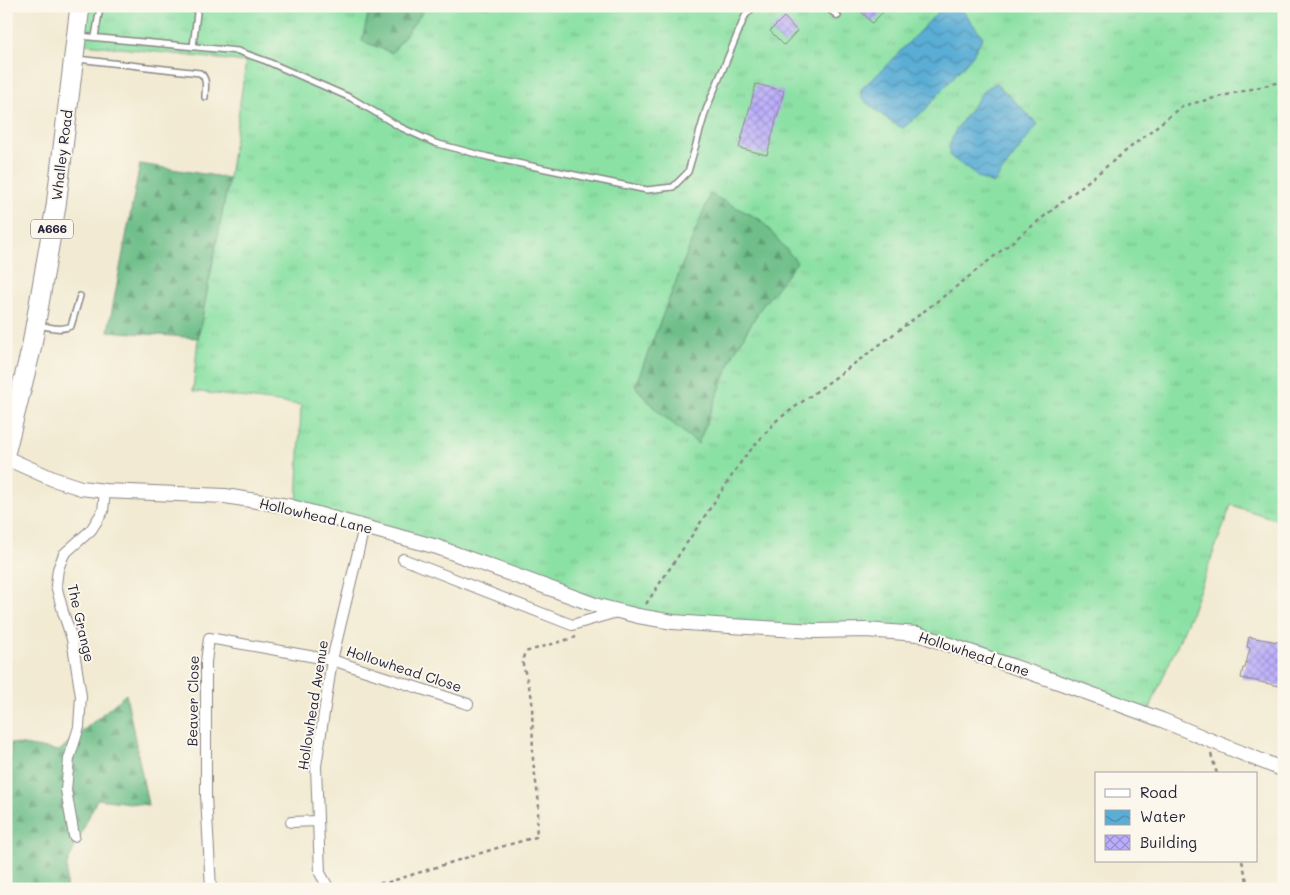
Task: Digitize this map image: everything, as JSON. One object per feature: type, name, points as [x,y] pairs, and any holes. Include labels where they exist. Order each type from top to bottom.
[{"type":"highway","name":"Whalley Road","points":[[6,450],[31,350],[56,206],[74,58],[86,36],[80,6]]},
{"type":"street","name":"Hollowhead Lane","points":[[6,458],[53,479],[81,488],[105,491],[225,496],[288,506],[437,547],[598,606],[638,616],[673,622],[730,626],[815,631],[866,630],[918,634],[1162,720],[1284,770]]},
{"type":"street","name":"The Grange","points":[[74,836],[66,790],[69,760],[79,727],[81,696],[72,639],[56,585],[58,569],[64,554],[91,530],[103,511],[105,491]]},
{"type":"street","name":"Hollowhead Avenue","points":[[329,889],[320,873],[316,766],[332,660],[364,527]]},
{"type":"street","points":[[402,559],[572,624],[619,611]]},
{"type":"street","name":"Beaver Close","points":[[211,889],[206,796],[206,662],[209,638],[332,660]]},
{"type":"street","name":"Hollowhead Close","points":[[332,660],[468,704]]},
{"type":"street","points":[[291,822],[318,820]]},
{"type":"lane","points":[[103,6],[86,36],[238,51],[266,61],[351,98],[400,126],[435,143],[488,157],[647,190],[673,187],[688,172],[706,110],[745,16],[754,6]]},
{"type":"lane","points":[[825,6],[838,16]]},
{"type":"lane","points":[[193,47],[197,12]]},
{"type":"lane","points":[[74,58],[200,72],[205,78],[205,97]]},
{"type":"lane","points":[[35,325],[60,329],[71,326],[80,296]]},
{"type":"path","points":[[638,616],[744,459],[776,421],[952,290],[1182,106],[1284,81]]},
{"type":"path","points":[[339,889],[389,882],[536,837],[539,804],[533,761],[532,698],[522,661],[525,652],[583,634]]},
{"type":"path","points":[[1242,862],[1250,889]]},
{"type":"green space","points":[[80,6],[1284,6],[1284,522],[1231,505],[1190,616],[1148,715],[918,634],[673,622],[297,509],[301,405],[193,391],[198,338],[229,178],[246,62],[76,43]]},
{"type":"green space","points":[[370,6],[427,6],[392,53],[362,41]]},
{"type":"green space","points":[[140,164],[229,178],[198,338],[108,331]]},
{"type":"green space","points":[[710,194],[761,220],[797,262],[760,309],[734,353],[698,444],[656,410],[635,386]]},
{"type":"green space","points":[[126,694],[148,805],[97,799],[67,864],[66,889],[6,889],[11,743],[59,751]]},
{"type":"water","points":[[944,6],[959,6],[983,37],[972,56],[924,111],[903,128],[891,122],[861,98],[861,89]]},
{"type":"water","points":[[996,83],[1038,124],[993,184],[979,178],[950,156],[949,147],[955,131],[984,90]]},
{"type":"building","points":[[856,6],[889,6],[872,23]]},
{"type":"building","points":[[784,17],[797,31],[784,45],[770,31]]},
{"type":"building","points":[[756,84],[784,91],[767,155],[739,148]]},
{"type":"building","points":[[1249,637],[1284,643],[1284,687],[1241,678],[1250,648],[1247,647]]}]
